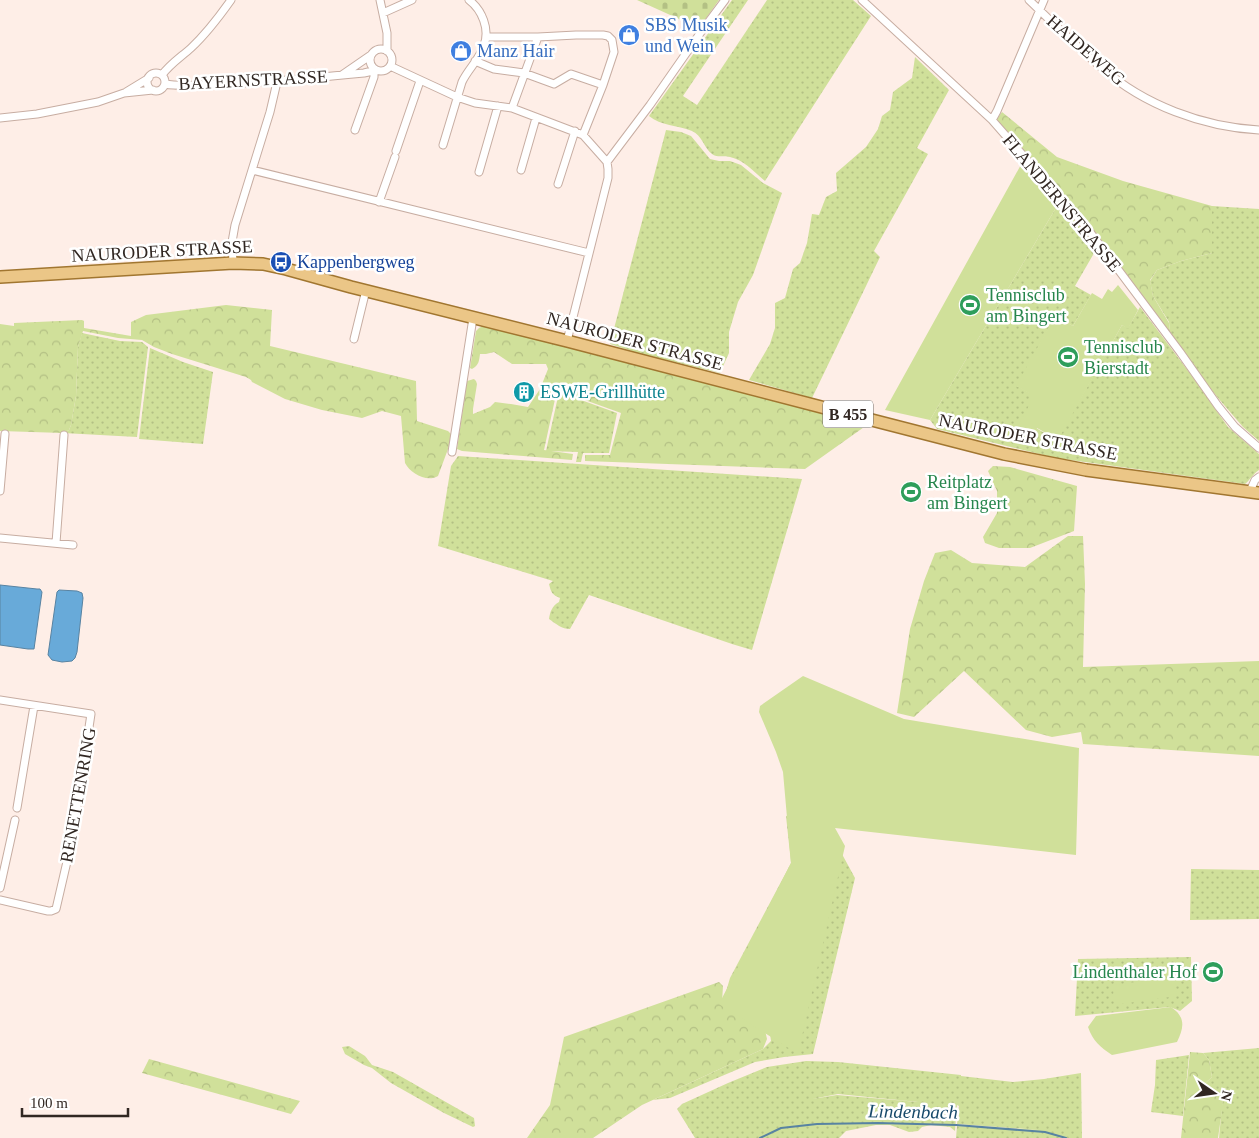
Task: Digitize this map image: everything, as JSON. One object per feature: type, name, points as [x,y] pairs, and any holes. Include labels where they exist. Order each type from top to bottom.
[{"type":"main road","name":"NAURODER STRASSE","points":[[0,277],[233,263],[274,266],[1021,458],[1086,470],[1254,492]]},
{"type":"street","points":[[162,75],[208,30],[231,0]]},
{"type":"street","points":[[380,0],[387,32],[387,51]]},
{"type":"street","points":[[383,13],[412,0]]},
{"type":"street","points":[[443,145],[457,97],[466,75],[484,45],[486,37],[482,16],[475,5],[469,0]]},
{"type":"street","points":[[607,162],[725,0]]},
{"type":"street","name":"FLANDERNSTRASSE","points":[[862,0],[992,120],[1088,228],[1218,406],[1235,427],[1259,448]]},
{"type":"street","name":"HAIDEWEG","points":[[1029,0],[1102,69],[1147,99],[1185,116],[1218,125],[1259,130]]},
{"type":"street","points":[[992,120],[998,111],[1044,0]]},
{"type":"street","points":[[486,37],[608,36],[612,40],[614,52],[584,134]]},
{"type":"street","points":[[512,108],[538,37]]},
{"type":"street","points":[[355,130],[374,77],[375,71],[370,62],[371,55],[378,49],[387,51],[391,56],[390,66],[384,70],[375,71]]},
{"type":"street","name":"BAYERNSTRASSE","points":[[341,75],[371,55]]},
{"type":"street","points":[[476,61],[494,69],[524,73],[554,84],[571,74],[603,85]]},
{"type":"street","points":[[390,66],[457,97],[475,103],[512,108],[584,134],[607,162],[608,178],[567,340]]},
{"type":"street","name":"BAYERNSTRASSE","points":[[165,84],[277,82],[375,71]]},
{"type":"street","points":[[0,118],[37,114],[98,102],[124,93],[153,74],[162,75]]},
{"type":"street","points":[[124,93],[161,89],[165,84],[165,79],[162,75]]},
{"type":"street","points":[[149,78],[148,86],[152,90]]},
{"type":"street","points":[[379,202],[420,81]]},
{"type":"street","points":[[233,263],[232,242],[235,225],[270,112],[277,82]]},
{"type":"street","points":[[479,172],[498,106]]},
{"type":"street","points":[[521,170],[536,118]]},
{"type":"street","points":[[558,184],[575,131]]},
{"type":"street","points":[[252,170],[589,253]]},
{"type":"street","points":[[354,340],[366,290]]},
{"type":"street","points":[[452,452],[473,318]]},
{"type":"street","points":[[0,491],[5,434]]},
{"type":"street","points":[[56,543],[64,435]]},
{"type":"street","points":[[1254,492],[1255,480],[1259,477]]},
{"type":"street","points":[[0,538],[73,545]]},
{"type":"street","name":"RENETTENRING","points":[[0,700],[92,714],[72,840],[57,906],[54,911],[48,911],[0,900]]},
{"type":"street","points":[[17,808],[34,706]]},
{"type":"street","points":[[0,888],[15,820]]},
{"type":"green space","points":[[637,0],[719,0],[699,28]]},
{"type":"green space","points":[[732,0],[748,0],[683,96],[697,105],[767,0],[853,0],[871,16],[765,181],[740,161],[728,156],[712,154],[701,138],[692,131],[664,124],[649,116]]},
{"type":"green space","points":[[915,57],[949,90],[917,148],[928,154],[874,251],[880,257],[812,398],[749,380],[770,344],[775,328],[775,303],[785,298],[793,269],[800,263],[807,243],[812,214],[819,215],[826,197],[837,191],[836,173],[866,147],[878,129],[882,116],[890,110],[893,92],[912,78]]},
{"type":"green space","points":[[1002,112],[1057,157],[1123,181],[1212,206],[1212,253],[1181,261],[1157,270],[1150,280],[1153,296],[1169,323],[1170,333],[996,120]]},
{"type":"green space","points":[[666,130],[681,132],[691,136],[710,159],[730,161],[741,165],[763,183],[782,193],[753,275],[738,302],[729,332],[729,353],[720,373],[638,353],[610,344]]},
{"type":"green space","name":"Tennisclub am Bingert","points":[[1023,161],[1060,201],[930,420],[885,410]]},
{"type":"green space","points":[[1060,201],[1097,248],[1075,286],[1091,295],[1073,326],[1055,317],[1017,386],[1030,393],[1036,428],[1057,440],[1122,325],[1128,328],[1140,307],[1228,427],[1259,454],[1259,470],[1245,484],[1056,458],[937,429],[930,420]]},
{"type":"green space","points":[[1212,206],[1259,209],[1259,441],[1243,427],[1218,398],[1170,333],[1169,322],[1153,296],[1150,281],[1157,270],[1181,261],[1212,253]]},
{"type":"green space","name":"Tennisclub Bierstadt","points":[[1118,285],[1138,310],[1128,329],[1122,325],[1058,440],[1037,428],[1032,436],[1017,427],[1031,402],[1029,393],[1016,386],[1055,316],[1073,326],[1092,293],[1102,299],[1108,289],[1112,292]]},
{"type":"green space","points":[[226,305],[272,310],[270,346],[416,381],[417,421],[448,431],[451,434],[451,441],[438,476],[424,478],[407,467],[405,463],[401,416],[382,411],[362,418],[322,410],[285,399],[246,377],[172,354],[142,340],[118,338],[83,331],[78,347],[76,396],[69,430],[63,433],[0,431],[0,324],[14,326],[14,323],[82,320],[84,321],[84,328],[131,336],[131,322],[146,315]]},
{"type":"green space","points":[[483,326],[558,343],[867,425],[805,469],[585,461],[585,455],[610,455],[621,413],[557,390],[544,450],[573,454],[572,460],[462,451],[457,449],[467,381],[474,379],[477,384],[473,414],[490,407],[495,402],[528,407],[540,389],[548,369],[546,364],[512,364],[494,352],[480,354],[477,364],[472,369],[470,368],[476,331]]},
{"type":"green space","points":[[82,333],[120,341],[142,342],[148,347],[137,437],[63,433],[69,430],[71,425],[76,396],[78,347]]},
{"type":"green space","points":[[150,348],[213,372],[203,444],[139,439]]},
{"type":"green space","points":[[559,392],[617,413],[609,453],[583,453],[581,462],[576,462],[578,452],[546,451]]},
{"type":"green space","points":[[458,456],[802,479],[752,650],[589,595],[570,629],[564,628],[549,619],[552,609],[559,602],[560,598],[551,591],[549,584],[553,581],[438,546],[451,466]]},
{"type":"green space","points":[[993,466],[1010,467],[1077,486],[1074,531],[1030,548],[999,548],[985,543],[983,537],[997,513],[997,491],[988,471]]},
{"type":"green space","points":[[1068,536],[1083,536],[1085,584],[1083,667],[1259,661],[1259,756],[1083,744],[1081,732],[1052,737],[1026,730],[964,671],[914,717],[897,713],[910,629],[924,581],[935,553],[951,550],[972,563],[1025,567]]},
{"type":"green space","points":[[803,676],[904,719],[1079,748],[1076,855],[835,828],[845,846],[798,1054],[719,1004],[791,863],[783,772],[759,712],[760,706]]},
{"type":"green space","points":[[809,811],[824,821],[855,878],[813,1054],[755,1062],[670,1098],[653,1100],[763,1049],[771,1041],[770,1034],[723,1002],[730,978],[791,863],[786,816]]},
{"type":"green space","points":[[1191,869],[1259,870],[1259,919],[1190,920]]},
{"type":"green space","points":[[1191,957],[1192,1001],[1180,1011],[1170,1007],[1075,1016],[1078,959]]},
{"type":"green space","points":[[1174,977],[1177,996],[1114,1005],[1113,985]]},
{"type":"green space","points":[[719,982],[723,986],[722,1002],[757,994],[767,1039],[763,1049],[642,1105],[593,1138],[527,1138],[550,1105],[564,1037]]},
{"type":"green space","points":[[1171,1007],[1179,1015],[1182,1023],[1177,1042],[1112,1055],[1097,1043],[1088,1027],[1096,1016]]},
{"type":"green space","points":[[349,1046],[365,1056],[372,1065],[393,1072],[474,1118],[475,1126],[473,1127],[444,1113],[391,1083],[372,1068],[345,1054],[342,1047]]},
{"type":"green space","points":[[1259,1048],[1259,1138],[1219,1138],[1223,1095],[1201,1087],[1212,1077],[1209,1060],[1203,1053]]},
{"type":"green space","points":[[1190,1052],[1203,1053],[1209,1060],[1212,1077],[1201,1087],[1223,1096],[1218,1138],[1181,1138]]},
{"type":"green space","points":[[1189,1055],[1183,1116],[1151,1112],[1156,1060]]},
{"type":"green space","points":[[149,1059],[300,1101],[291,1114],[142,1073]]},
{"type":"green space","points":[[806,1061],[838,1062],[1013,1082],[1081,1073],[1082,1138],[956,1138],[957,1126],[1040,1130],[957,1124],[959,1106],[957,1105],[955,1131],[950,1127],[931,1125],[922,1127],[918,1131],[909,1132],[890,1125],[876,1125],[846,1131],[839,1138],[695,1138],[677,1109],[682,1104],[767,1067]],"holes":[[[838,1094],[918,1102],[837,1095],[812,1099]]]},
{"type":"water","points":[[0,585],[40,589],[42,592],[34,649],[0,645]]},
{"type":"water","points":[[59,590],[77,591],[82,593],[83,598],[77,652],[72,661],[52,660],[48,655],[57,592]]},
{"type":"waterway","name":"Lindenbach","points":[[760,1138],[781,1128],[817,1124],[878,1123],[956,1125],[1045,1132],[1066,1138]]},
{"type":"place","name":"SBS Musik und Wein","points":[[629,35]]},
{"type":"place","name":"Manz Hair","points":[[461,51]]},
{"type":"place","name":"Kappenbergweg","points":[[281,262]]},
{"type":"place","name":"Tennisclub am Bingert","points":[[970,305]]},
{"type":"place","name":"Tennisclub Bierstadt","points":[[1068,357]]},
{"type":"place","name":"ESWE-Grillhütte","points":[[524,392]]},
{"type":"place","name":"Reitplatz am Bingert","points":[[911,492]]},
{"type":"place","name":"Lindenthaler Hof","points":[[1213,972]]}]
